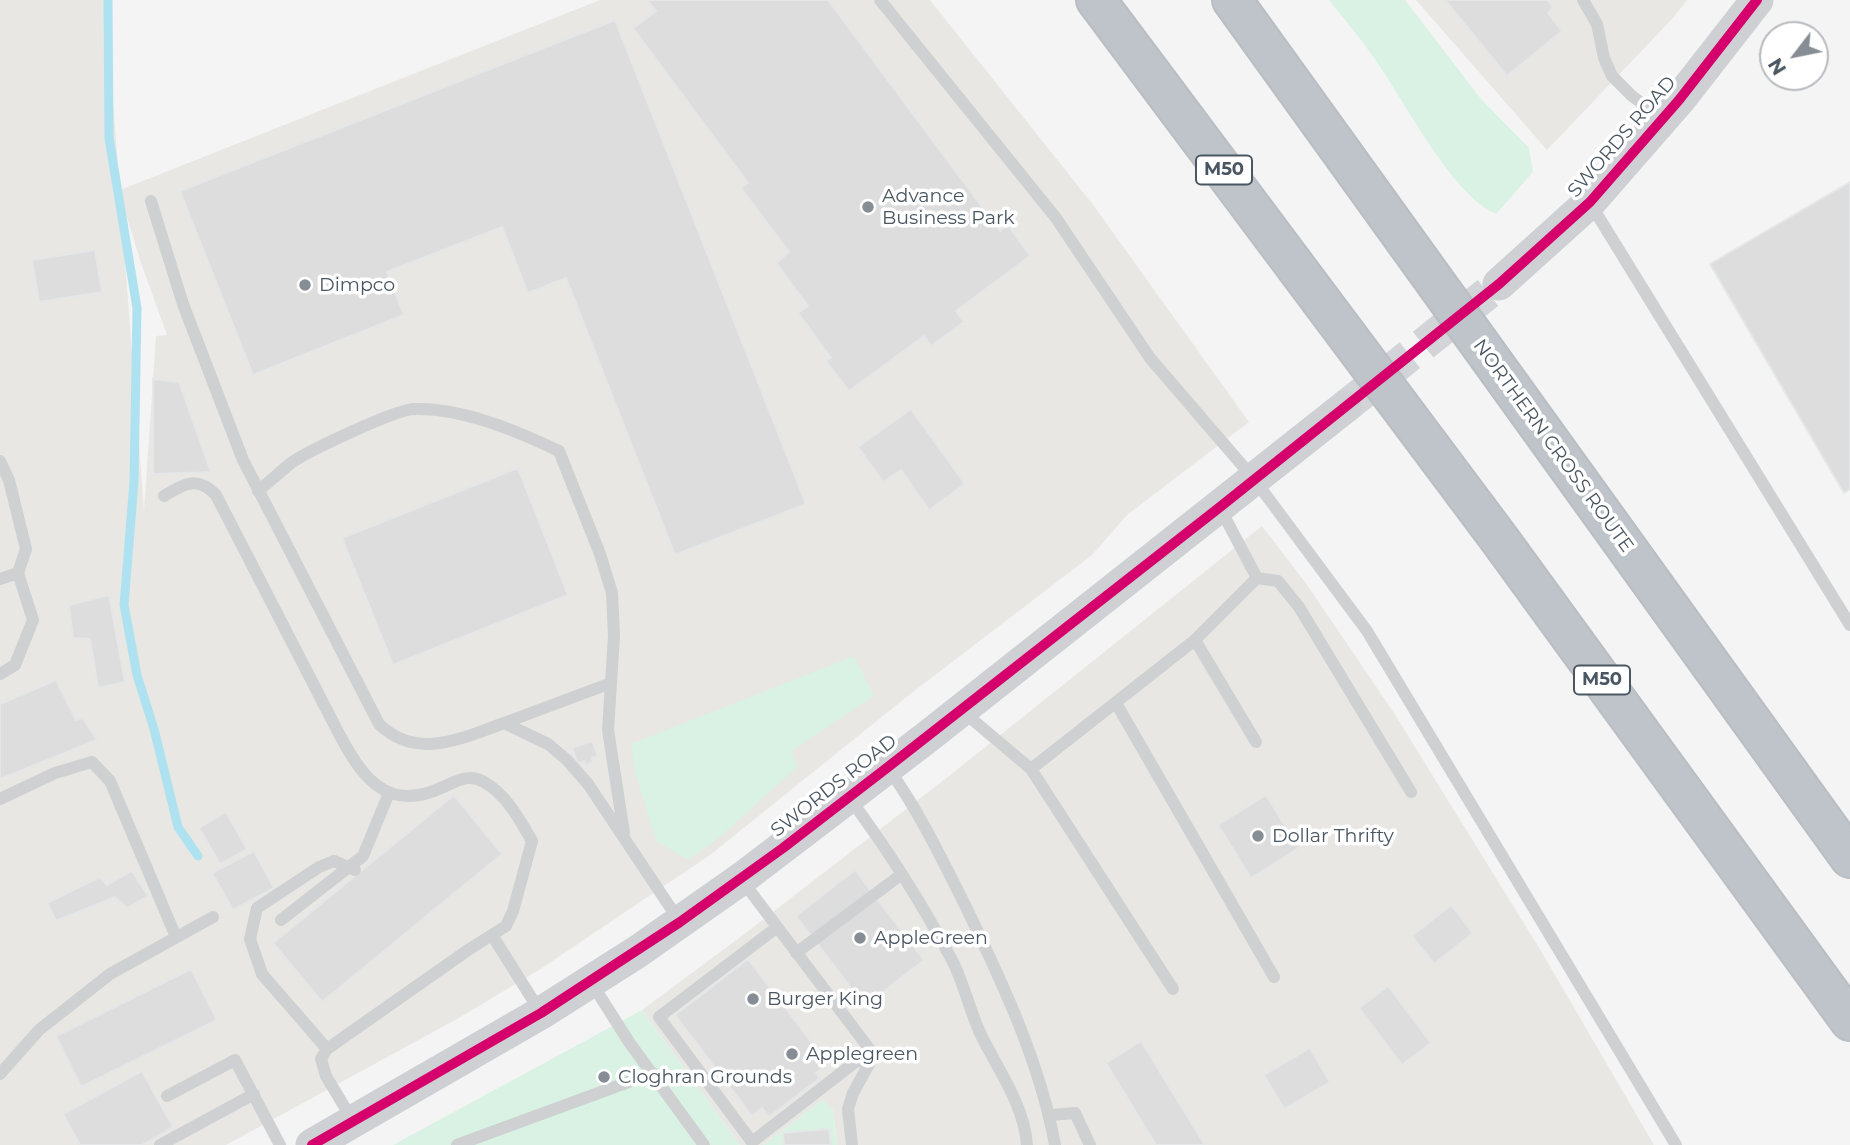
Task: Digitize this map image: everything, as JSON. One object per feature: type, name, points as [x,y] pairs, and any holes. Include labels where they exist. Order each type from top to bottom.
[{"type":"highway","name":"M50","points":[[1096,0],[1352,340],[1850,1021]]},
{"type":"highway","name":"M50","points":[[1111,0],[1352,340]]},
{"type":"highway","name":"NORTHERN CROSS ROUTE","points":[[1233,0],[1850,858]]},
{"type":"main road","name":"SWORDS ROAD","points":[[1499,284],[1590,202],[1663,119],[1757,0]]},
{"type":"main road","name":"SWORDS ROAD","points":[[312,1145],[591,982],[741,879],[961,710],[1345,407]]},
{"type":"lane","points":[[880,0],[1056,218],[1150,358],[1254,479],[1367,631],[1676,1145]]},
{"type":"lane","points":[[1583,0],[1597,24],[1604,58],[1612,76],[1632,96],[1663,119]]},
{"type":"lane","points":[[151,201],[187,316],[228,425],[258,491],[368,706],[385,730],[404,741],[446,743],[611,683]]},
{"type":"lane","points":[[1590,202],[1850,625]]},
{"type":"lane","points":[[258,491],[293,462],[390,415],[413,409],[454,413],[515,430],[559,451],[600,555],[611,593],[614,636],[608,730],[625,837]]},
{"type":"lane","points":[[0,461],[9,480],[26,549],[18,573],[33,620],[15,665],[0,674]]},
{"type":"lane","points":[[164,496],[186,484],[202,484],[216,495],[348,750],[370,781],[389,793],[420,796],[461,778],[483,781],[514,812],[532,841],[506,926],[327,1049],[321,1059],[326,1076],[354,1122]]},
{"type":"lane","points":[[1220,507],[1257,578]]},
{"type":"lane","points":[[0,579],[18,573]]},
{"type":"lane","points":[[1031,769],[1195,640],[1257,578]]},
{"type":"lane","points":[[1257,578],[1278,581],[1299,607],[1410,792]]},
{"type":"lane","points":[[1195,640],[1256,742]]},
{"type":"lane","points":[[1116,702],[1274,977]]},
{"type":"lane","points":[[961,710],[1031,769],[1173,989]]},
{"type":"lane","points":[[505,723],[548,744],[567,760],[588,784],[625,837],[680,922]]},
{"type":"lane","points":[[0,799],[55,773],[92,762],[110,781],[176,937]]},
{"type":"lane","points":[[888,767],[925,826],[1010,1004],[1050,1115],[1055,1145]]},
{"type":"lane","points":[[281,920],[363,856],[389,793]]},
{"type":"lane","points":[[849,797],[902,874],[954,964],[981,1036],[999,1065],[1020,1114],[1027,1145]]},
{"type":"lane","points":[[327,1049],[262,974],[250,939],[257,908],[319,867],[334,861],[356,872]]},
{"type":"lane","points":[[796,953],[902,874]]},
{"type":"lane","points":[[741,879],[874,1055]]},
{"type":"lane","points":[[0,1074],[39,1030],[110,974],[213,917]]},
{"type":"lane","points":[[776,928],[659,1017],[752,1142],[854,1063],[874,1055]]},
{"type":"lane","points":[[492,935],[541,1013]]},
{"type":"lane","points":[[591,982],[629,1042],[704,1145]]},
{"type":"lane","points":[[852,1145],[848,1109],[853,1093],[874,1055]]},
{"type":"lane","points":[[167,1097],[235,1060],[279,1145]]},
{"type":"lane","points":[[457,1145],[653,1073]]},
{"type":"lane","points":[[160,1145],[254,1094]]},
{"type":"lane","points":[[1050,1115],[1075,1113],[1090,1145]]},
{"type":"shaded area","points":[[0,0],[105,0],[120,190],[600,0],[930,0],[1094,206],[1249,422],[1127,515],[1092,555],[909,695],[710,855],[539,970],[457,1019],[226,1145],[0,1145]],"holes":[[[120,195],[167,335],[156,336],[144,511]]]},
{"type":"shaded area","points":[[1416,0],[1687,0],[1547,150]]},
{"type":"shaded area","points":[[1262,526],[1305,582],[1394,713],[1541,951],[1654,1145],[837,1145],[833,1110],[822,1100],[763,1145],[740,1145],[642,1010],[949,776]]},
{"type":"green space","points":[[1329,0],[1405,0],[1481,99],[1529,148],[1533,172],[1496,214],[1462,187],[1445,166],[1372,55]]},
{"type":"green space","points":[[854,656],[874,696],[791,751],[797,767],[720,837],[688,860],[656,841],[635,771],[631,744]]},
{"type":"green space","name":"Cloghran Grounds","points":[[642,1010],[740,1145],[393,1145]]},
{"type":"green space","name":"Cloghran Grounds","points":[[822,1100],[833,1110],[837,1145],[763,1145]]},
{"type":"building","name":"Advance Business Park","points":[[647,0],[828,0],[1000,231],[1008,225],[1030,256],[956,311],[964,322],[931,346],[924,336],[849,391],[826,361],[831,358],[798,313],[808,306],[776,263],[789,252],[741,188],[748,183],[633,28],[656,11]]},
{"type":"building","points":[[1445,0],[1547,0],[1553,8],[1548,13],[1562,31],[1507,76]]},
{"type":"building","name":"Dimpco","points":[[615,20],[806,504],[675,555],[566,278],[528,293],[502,227],[387,272],[404,315],[253,375],[180,191]]},
{"type":"building","points":[[1850,182],[1850,489],[1844,493],[1710,264]]},
{"type":"building","points":[[95,250],[102,292],[39,302],[32,260]]},
{"type":"building","points":[[153,379],[179,382],[211,472],[153,474]]},
{"type":"building","points":[[911,409],[965,484],[929,510],[901,470],[883,482],[858,447]]},
{"type":"building","points":[[518,468],[568,595],[393,665],[342,538]]},
{"type":"building","points":[[109,595],[125,682],[98,688],[90,639],[73,638],[69,605]]},
{"type":"building","points":[[56,680],[76,720],[83,718],[97,740],[0,779],[0,704]]},
{"type":"building","points":[[592,741],[598,756],[586,765],[584,761],[578,764],[572,748]]},
{"type":"building","points":[[454,795],[502,854],[322,1002],[273,943]]},
{"type":"building","name":"Dollar Thrifty","points":[[1266,795],[1299,848],[1251,878],[1218,825]]},
{"type":"building","points":[[226,812],[247,849],[220,864],[199,828]]},
{"type":"building","points":[[254,851],[274,888],[233,910],[212,873]]},
{"type":"building","points":[[855,870],[924,960],[865,1006],[796,916]]},
{"type":"building","points":[[132,871],[148,896],[127,908],[115,897],[56,921],[47,903],[100,877],[107,885]]},
{"type":"building","points":[[1451,905],[1473,933],[1434,964],[1412,936]]},
{"type":"building","points":[[748,959],[828,1064],[816,1073],[820,1078],[769,1117],[762,1108],[752,1116],[675,1015]]},
{"type":"building","points":[[191,969],[217,1020],[81,1087],[56,1036]]},
{"type":"building","points":[[1388,986],[1431,1043],[1402,1065],[1359,1008]]},
{"type":"building","points":[[1141,1041],[1205,1145],[1156,1145],[1106,1063]]},
{"type":"building","points":[[1310,1048],[1330,1082],[1284,1109],[1264,1075]]},
{"type":"building","points":[[142,1071],[173,1127],[142,1145],[80,1145],[63,1114]]},
{"type":"building","points":[[829,1129],[831,1145],[784,1145],[783,1133]]},
{"type":"waterway","points":[[108,0],[109,138],[137,308],[134,482],[124,605],[137,675],[154,729],[178,827],[198,856]]},
{"type":"tunnel","points":[[1345,407],[1499,284]]},
{"type":"cycle path","points":[[312,1145],[541,1013],[680,922],[783,848],[1220,507],[1499,284],[1590,202],[1679,100],[1757,0]]},
{"type":"place","name":"Advance Business Park","points":[[868,207]]},
{"type":"place","name":"Dimpco","points":[[305,285]]},
{"type":"place","name":"Dollar Thrifty","points":[[1258,836]]},
{"type":"place","name":"AppleGreen","points":[[860,938]]},
{"type":"place","name":"Burger King","points":[[753,999]]},
{"type":"place","name":"Applegreen","points":[[792,1054]]},
{"type":"place","name":"Cloghran Grounds","points":[[604,1077]]}]
